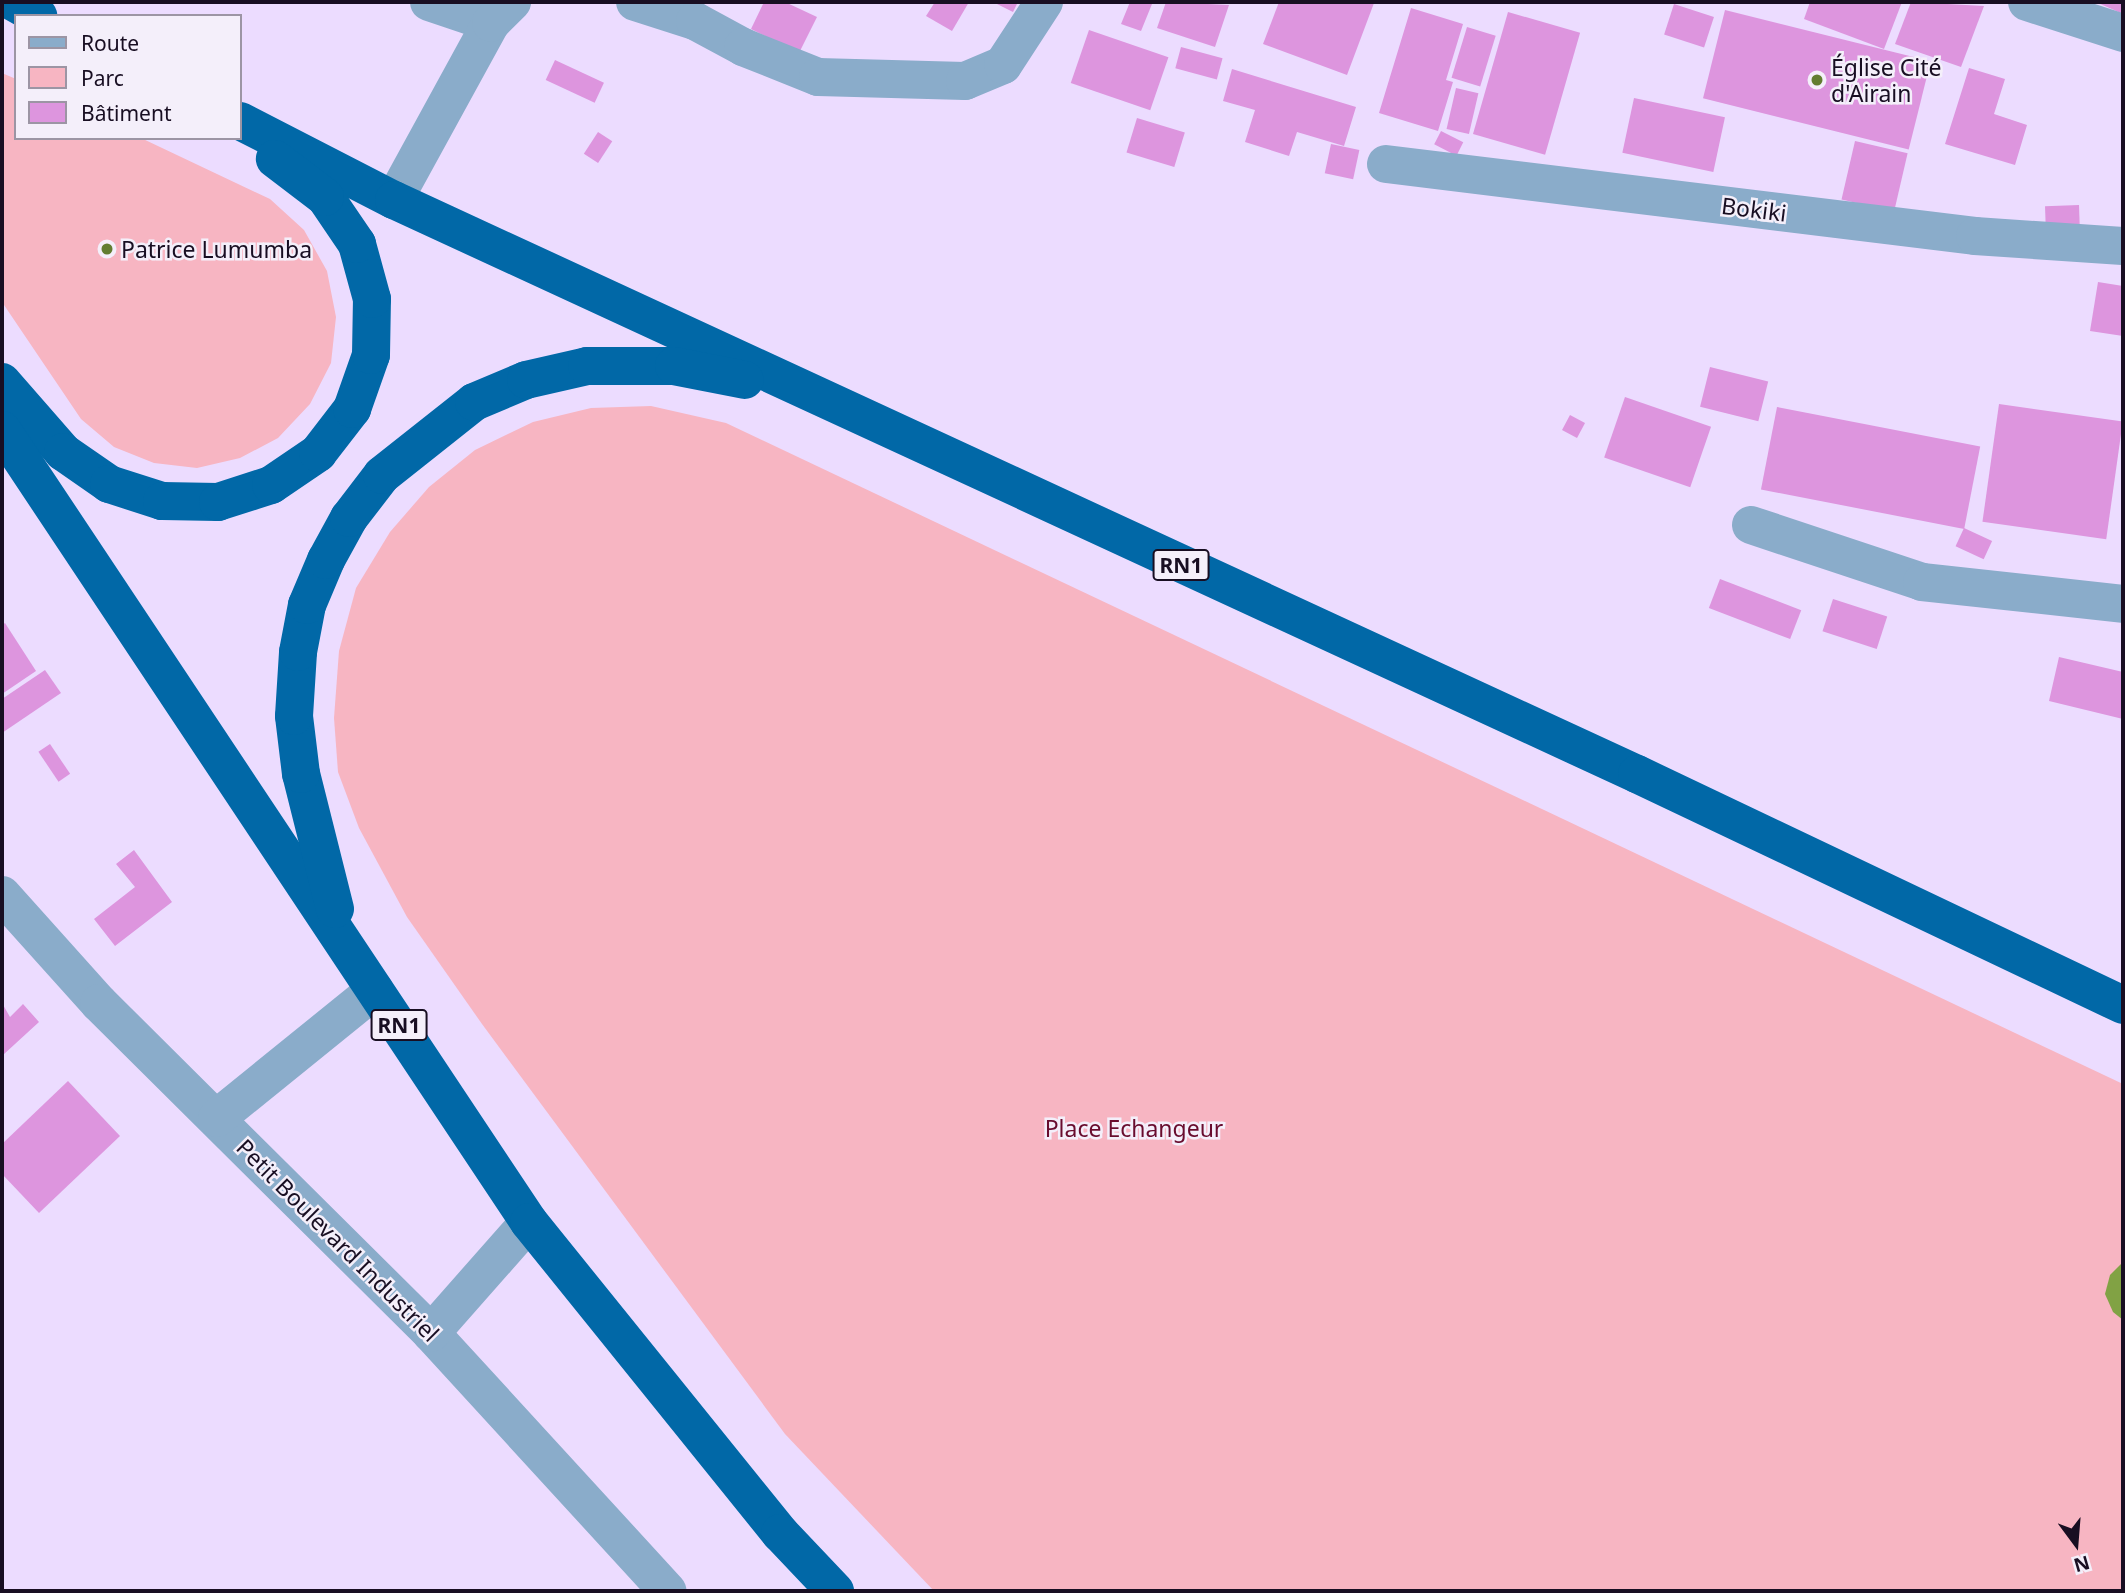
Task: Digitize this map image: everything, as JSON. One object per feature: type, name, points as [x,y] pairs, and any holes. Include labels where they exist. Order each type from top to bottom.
[{"type":"highway","points":[[13,2],[34,14]]},
{"type":"highway","name":"RN1","points":[[242,122],[394,200],[854,415],[1650,780],[2123,1005]]},
{"type":"highway","points":[[2,382],[63,452],[109,484],[162,501],[218,502],[271,485],[318,453],[352,409],[371,355],[373,299],[357,244],[325,197],[242,138]]},
{"type":"highway","points":[[346,945],[303,785],[294,716],[298,652],[307,605],[326,560],[349,518],[382,475],[474,402],[526,380],[587,366],[674,366],[730,375],[854,415]]},
{"type":"highway","name":"RN1","points":[[2,430],[528,1222],[780,1533],[835,1591]]},
{"type":"street","points":[[394,200],[501,13],[429,2]]},
{"type":"street","points":[[635,2],[700,11],[743,47],[818,77],[965,81],[1003,65],[1044,2]]},
{"type":"street","points":[[2027,2],[2123,33]]},
{"type":"street","name":"Bokiki","points":[[1385,164],[1975,236],[2123,246]]},
{"type":"street","points":[[1751,525],[1922,582],[2123,604]]},
{"type":"street","name":"Petit Boulevard Industriel","points":[[2,895],[99,1003],[431,1333],[667,1591]]},
{"type":"street","points":[[217,1118],[375,990]]},
{"type":"street","points":[[431,1333],[528,1222]]},
{"type":"green space","points":[[2,73],[14,78],[14,140],[145,140],[270,199],[304,230],[327,271],[336,317],[331,363],[310,404],[278,438],[240,458],[197,468],[154,463],[114,447],[81,419],[2,302]]},
{"type":"green space","name":"Place Echangeur","points":[[651,406],[726,423],[2123,1084],[2123,1591],[934,1591],[785,1434],[482,1024],[407,917],[359,828],[338,772],[334,718],[339,651],[356,588],[390,532],[429,487],[475,450],[533,422],[591,408]]},
{"type":"shaded area","points":[[2123,1262],[2123,1320],[2113,1312],[2105,1294],[2110,1275]]},
{"type":"building","points":[[764,2],[785,2],[817,17],[799,53],[751,29]]},
{"type":"building","points":[[935,2],[969,2],[952,31],[926,16]]},
{"type":"building","points":[[993,2],[1018,2],[1013,12]]},
{"type":"building","points":[[1130,2],[1152,4],[1141,31],[1121,24]]},
{"type":"building","points":[[1166,2],[1229,5],[1215,47],[1157,28]]},
{"type":"building","points":[[1279,2],[1374,3],[1347,75],[1263,44]]},
{"type":"building","points":[[1810,2],[1902,2],[1884,49],[1804,19]]},
{"type":"building","points":[[1911,2],[1984,6],[1961,67],[1895,44]]},
{"type":"building","points":[[2096,2],[2123,2],[2123,14]]},
{"type":"building","points":[[1674,4],[1714,17],[1704,47],[1664,34]]},
{"type":"building","points":[[1411,8],[1463,24],[1446,80],[1453,82],[1438,131],[1379,113]]},
{"type":"building","name":"Église Cité d'Airain","points":[[1725,10],[1931,61],[1909,150],[1703,98]]},
{"type":"building","points":[[1508,12],[1580,33],[1545,155],[1473,134]]},
{"type":"building","points":[[1467,27],[1496,36],[1480,86],[1452,78]]},
{"type":"building","points":[[1089,30],[1168,57],[1150,110],[1071,83]]},
{"type":"building","points":[[1181,47],[1223,58],[1217,79],[1175,68]]},
{"type":"building","points":[[555,60],[604,83],[595,103],[546,80]]},
{"type":"building","points":[[1969,68],[2005,79],[1994,114],[2027,125],[2015,165],[1945,144]]},
{"type":"building","points":[[1232,69],[1356,107],[1344,146],[1297,132],[1289,156],[1245,142],[1255,110],[1223,101]]},
{"type":"building","points":[[1456,88],[1478,93],[1469,134],[1447,129]]},
{"type":"building","points":[[1634,98],[1725,117],[1713,172],[1622,153]]},
{"type":"building","points":[[1137,118],[1185,133],[1174,167],[1126,152]]},
{"type":"building","points":[[1441,131],[1463,142],[1456,156],[1434,144]]},
{"type":"building","points":[[598,132],[612,141],[598,163],[584,154]]},
{"type":"building","points":[[1855,141],[1908,153],[1894,212],[1842,199]]},
{"type":"building","points":[[1331,144],[1359,150],[1353,179],[1325,173]]},
{"type":"building","points":[[2079,205],[2080,230],[2046,231],[2045,206]]},
{"type":"building","points":[[2098,282],[2123,286],[2123,336],[2090,331]]},
{"type":"building","points":[[1710,367],[1768,382],[1758,421],[1700,407]]},
{"type":"building","points":[[1625,397],[1711,427],[1690,487],[1604,458]]},
{"type":"building","points":[[1999,404],[2123,421],[2106,539],[1982,522]]},
{"type":"building","points":[[1777,407],[1980,446],[1964,529],[1761,489]]},
{"type":"building","points":[[1570,415],[1585,423],[1577,438],[1562,430]]},
{"type":"building","points":[[1964,528],[1992,541],[1984,559],[1956,546]]},
{"type":"building","points":[[1720,579],[1801,610],[1790,639],[1709,608]]},
{"type":"building","points":[[1833,599],[1887,617],[1877,649],[1822,631]]},
{"type":"building","points":[[5,623],[36,671],[2,694],[2,625]]},
{"type":"building","points":[[2059,657],[2123,672],[2123,719],[2049,701]]},
{"type":"building","points":[[45,670],[61,693],[2,733],[2,699]]},
{"type":"building","points":[[50,744],[70,774],[59,782],[38,752]]},
{"type":"building","points":[[134,850],[172,902],[115,946],[94,919],[135,887],[116,864]]},
{"type":"building","points":[[2,1003],[10,1017],[23,1004],[39,1022],[3,1055]]},
{"type":"building","points":[[68,1081],[120,1136],[39,1213],[2,1174],[2,1144]]},
{"type":"place","name":"Église Cité d'Airain","points":[[1817,80]]},
{"type":"place","name":"Patrice Lumumba","points":[[107,249]]}]
